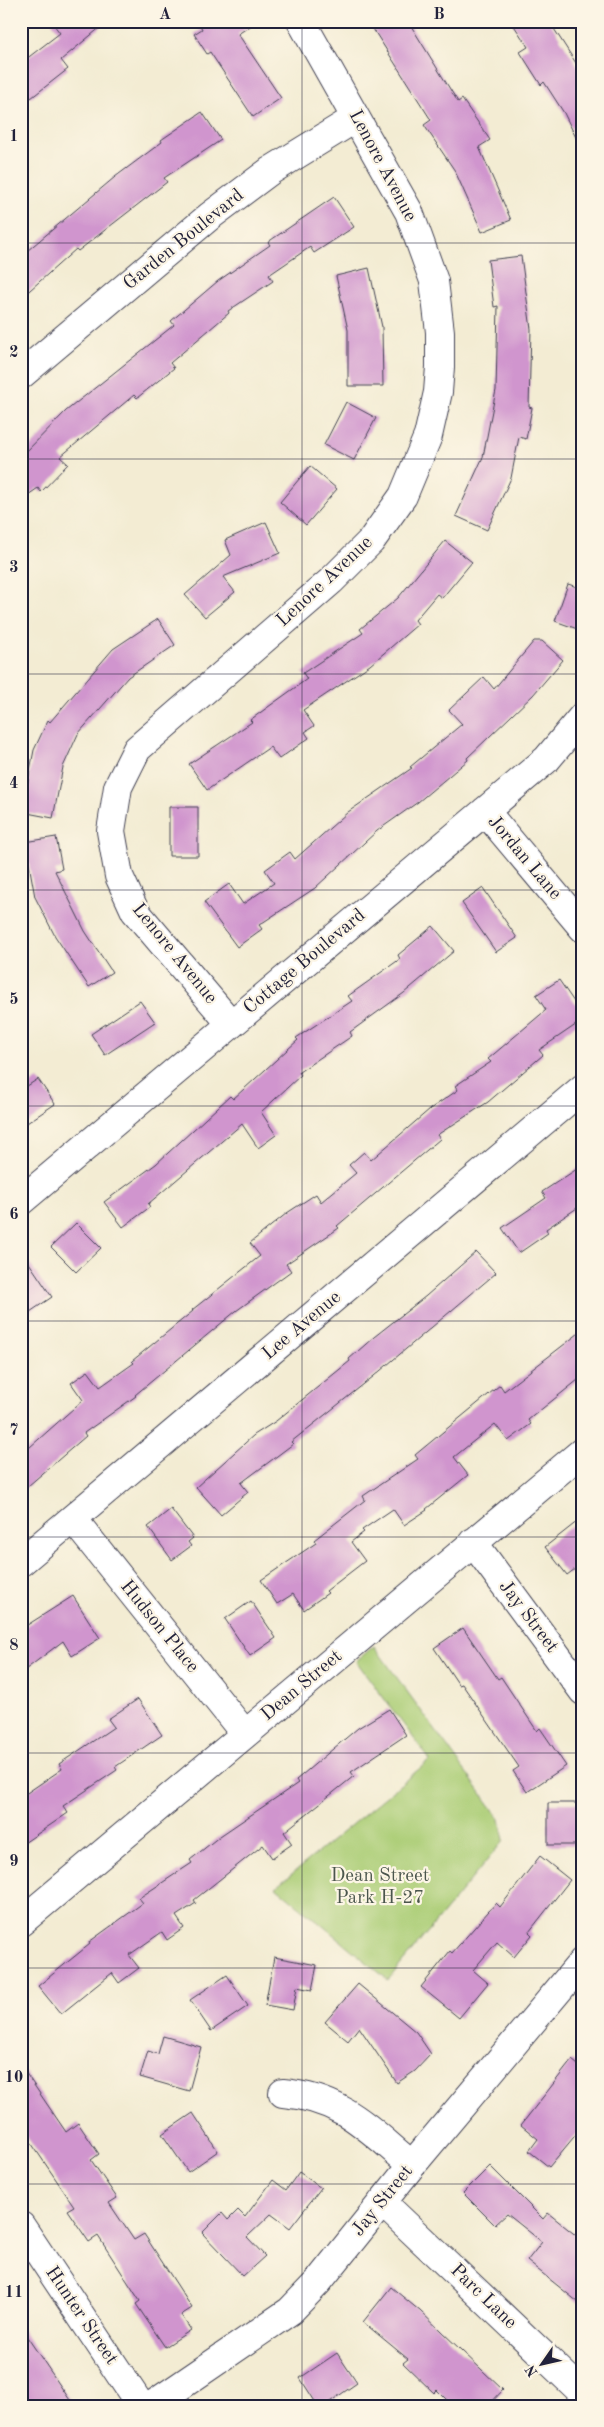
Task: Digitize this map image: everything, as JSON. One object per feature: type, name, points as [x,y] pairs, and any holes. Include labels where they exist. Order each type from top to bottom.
[{"type":"street","name":"Lenore Avenue","points":[[231,1024],[135,911],[119,876],[111,831],[118,787],[137,749],[331,582],[372,541],[403,496],[428,436],[438,392],[440,367],[440,332],[434,281],[409,212],[301,21]]},
{"type":"street","name":"Garden Boulevard","points":[[21,375],[210,216],[270,171],[356,118]]},
{"type":"street","name":"Cottage Boulevard","points":[[21,1201],[547,758],[583,716]]},
{"type":"street","name":"Jordan Lane","points":[[484,811],[583,928]]},
{"type":"street","name":"Lee Avenue","points":[[21,1562],[583,1088]]},
{"type":"street","name":"Dean Street","points":[[21,1922],[583,1451]]},
{"type":"street","name":"Hudson Place","points":[[73,1519],[245,1734]]},
{"type":"street","name":"Jay Street","points":[[473,1542],[583,1691]]},
{"type":"street","name":"Jay Street","points":[[151,2406],[290,2311],[318,2282],[412,2165],[583,1961]]},
{"type":"street","points":[[283,2093],[300,2095],[342,2109],[412,2165]]},
{"type":"street","name":"Parc Lane","points":[[382,2202],[583,2392]]},
{"type":"street","name":"Hunter Street","points":[[21,2226],[141,2406]]},
{"type":"green space","name":"Dean Street Park H-27","points":[[374,1646],[500,1819],[504,1840],[388,1980],[276,1887],[430,1760],[356,1661]]},
{"type":"building","points":[[51,21],[108,21],[61,60],[68,69],[31,98],[21,86],[21,63],[60,33]]},
{"type":"building","points":[[198,21],[258,21],[238,34],[281,98],[253,117],[210,52],[207,54],[194,34],[202,29]]},
{"type":"building","points":[[368,21],[408,21],[458,102],[462,99],[490,140],[479,147],[511,220],[482,232],[455,171],[424,125],[431,120]]},
{"type":"building","points":[[511,21],[549,21],[583,74],[583,152],[564,113],[544,82],[541,85],[520,52],[528,47]]},
{"type":"building","points":[[202,112],[221,140],[164,178],[167,182],[78,251],[76,249],[21,298],[21,256],[115,177],[162,142],[161,140]]},
{"type":"building","points":[[334,197],[354,227],[314,253],[310,247],[269,275],[273,281],[228,311],[229,313],[170,363],[174,368],[137,398],[134,395],[60,457],[68,464],[41,492],[38,488],[21,500],[21,457],[66,411],[174,325],[171,321],[218,281],[270,245],[268,242]]},
{"type":"building","points":[[521,256],[531,329],[529,407],[532,408],[526,439],[519,437],[511,478],[487,530],[456,516],[483,457],[496,390],[498,306],[494,307],[488,260]]},
{"type":"building","points":[[369,268],[382,327],[383,386],[348,386],[348,330],[336,276]]},
{"type":"building","points":[[346,402],[376,418],[354,460],[324,445]]},
{"type":"building","points":[[310,466],[337,489],[306,525],[280,502]]},
{"type":"building","points":[[266,522],[280,553],[223,577],[235,592],[205,617],[185,595],[231,555],[225,540]]},
{"type":"building","points":[[445,541],[472,562],[442,598],[437,594],[415,620],[418,624],[370,665],[303,710],[314,726],[305,732],[309,738],[279,759],[270,747],[207,790],[189,764],[252,722],[250,720],[307,679],[303,673],[363,633],[360,629],[398,598]]},
{"type":"building","points":[[568,584],[583,589],[583,631],[555,621]]},
{"type":"building","points":[[158,619],[175,645],[128,677],[78,734],[63,767],[53,818],[22,812],[34,750],[48,720],[50,722],[113,649]]},
{"type":"building","points":[[534,641],[542,641],[563,660],[533,695],[467,758],[468,760],[418,802],[377,831],[315,888],[259,925],[262,929],[237,947],[204,902],[229,884],[243,904],[274,883],[265,870],[290,852],[295,859],[348,812],[412,768],[410,767],[462,724],[449,710],[484,677],[494,689]]},
{"type":"building","points":[[169,807],[198,807],[198,856],[169,856]]},
{"type":"building","points":[[56,837],[62,869],[55,871],[85,931],[112,972],[89,987],[55,936],[35,897],[25,842]]},
{"type":"building","points":[[483,888],[517,938],[496,952],[462,903]]},
{"type":"building","points":[[433,926],[454,951],[404,993],[350,1032],[352,1036],[299,1072],[301,1075],[261,1112],[276,1135],[258,1148],[242,1124],[148,1204],[150,1207],[123,1227],[104,1202],[156,1164],[230,1096],[233,1099],[298,1040],[296,1038],[352,1001],[348,996],[400,959],[398,955]]},
{"type":"building","points":[[559,980],[583,1015],[583,1020],[539,1050],[543,1055],[488,1102],[437,1135],[440,1139],[337,1226],[339,1228],[286,1264],[291,1271],[236,1311],[136,1396],[84,1433],[86,1436],[21,1492],[21,1455],[83,1400],[71,1383],[88,1371],[100,1387],[134,1363],[132,1361],[192,1310],[260,1256],[250,1243],[287,1213],[316,1194],[321,1202],[356,1173],[349,1165],[364,1152],[371,1160],[430,1109],[458,1090],[455,1086],[491,1062],[488,1059],[546,1010],[536,995]]},
{"type":"building","points":[[140,1001],[155,1022],[105,1055],[91,1034]]},
{"type":"building","points":[[38,1079],[55,1104],[21,1127],[21,1090]]},
{"type":"building","points":[[583,1165],[583,1204],[546,1229],[548,1233],[519,1253],[502,1228],[546,1198],[542,1192]]},
{"type":"building","points":[[76,1223],[101,1248],[76,1272],[51,1247]]},
{"type":"building","points":[[21,1251],[52,1297],[21,1318]]},
{"type":"building","points":[[476,1252],[496,1273],[374,1376],[291,1442],[293,1444],[241,1483],[248,1492],[221,1515],[196,1487],[254,1435],[276,1421],[350,1361],[349,1359],[374,1337],[426,1296]]},
{"type":"building","points":[[583,1330],[583,1376],[528,1420],[531,1424],[508,1441],[495,1424],[454,1457],[468,1475],[427,1510],[404,1525],[393,1509],[362,1530],[364,1532],[351,1542],[365,1561],[326,1591],[328,1593],[304,1610],[293,1594],[277,1604],[261,1580],[316,1543],[314,1540],[365,1500],[363,1496],[418,1459],[415,1455],[500,1385],[504,1391]]},
{"type":"building","points":[[171,1509],[193,1538],[188,1542],[191,1546],[172,1560],[148,1527]]},
{"type":"building","points":[[583,1517],[583,1563],[567,1575],[545,1547]]},
{"type":"building","points":[[73,1596],[100,1638],[72,1656],[63,1641],[21,1673],[21,1629]]},
{"type":"building","points":[[251,1601],[276,1638],[250,1656],[225,1619]]},
{"type":"building","points":[[463,1628],[498,1679],[501,1677],[537,1731],[540,1728],[566,1766],[527,1792],[513,1771],[519,1767],[462,1684],[459,1685],[434,1648]]},
{"type":"building","points":[[138,1699],[162,1735],[115,1767],[117,1770],[63,1806],[68,1813],[21,1845],[21,1797],[62,1769],[59,1764],[114,1727],[108,1719]]},
{"type":"building","points":[[389,1709],[406,1735],[351,1772],[354,1776],[284,1832],[292,1844],[272,1858],[263,1845],[194,1900],[196,1903],[176,1916],[184,1928],[167,1940],[162,1932],[129,1955],[139,1968],[119,1983],[112,1973],[61,2014],[38,1986],[90,1944],[89,1942],[143,1903],[139,1898],[192,1863],[190,1860],[220,1836],[298,1783],[296,1780],[358,1728]]},
{"type":"building","points":[[548,1803],[583,1803],[583,1845],[548,1845]]},
{"type":"building","points":[[540,1856],[570,1880],[529,1932],[532,1935],[514,1957],[497,1942],[473,1970],[488,1983],[459,2018],[421,1987],[450,1951],[452,1953],[496,1903],[500,1907]]},
{"type":"building","points":[[274,1957],[317,1965],[312,1990],[297,1987],[293,2010],[265,2005]]},
{"type":"building","points":[[227,1975],[248,2006],[211,2031],[190,2000]]},
{"type":"building","points":[[358,1984],[416,2032],[431,2054],[415,2071],[397,2083],[359,2027],[348,2041],[325,2022]]},
{"type":"building","points":[[163,2036],[201,2047],[189,2091],[140,2077],[148,2051],[158,2054]]},
{"type":"building","points":[[572,2060],[583,2069],[583,2126],[549,2167],[529,2151],[538,2139],[521,2125]]},
{"type":"building","points":[[21,2066],[66,2132],[78,2123],[99,2154],[91,2160],[117,2198],[109,2203],[134,2240],[144,2234],[192,2308],[181,2315],[191,2330],[165,2347],[136,2304],[140,2301],[98,2236],[89,2242],[67,2210],[74,2206],[21,2128]]},
{"type":"building","points":[[193,2113],[218,2151],[188,2172],[162,2134]]},
{"type":"building","points":[[490,2166],[543,2219],[548,2213],[583,2241],[583,2306],[527,2261],[542,2242],[507,2214],[495,2225],[463,2193]]},
{"type":"building","points":[[299,2172],[321,2188],[290,2228],[271,2214],[247,2237],[265,2256],[243,2276],[202,2233],[222,2213],[228,2220],[238,2210],[245,2217],[273,2180],[286,2190]]},
{"type":"building","points":[[391,2287],[420,2311],[503,2390],[488,2406],[453,2406],[437,2390],[434,2393],[403,2363],[408,2359],[363,2322]]},
{"type":"building","points":[[21,2328],[74,2406],[21,2406]]},
{"type":"building","points":[[337,2353],[357,2383],[324,2406],[318,2406],[300,2378]]}]
